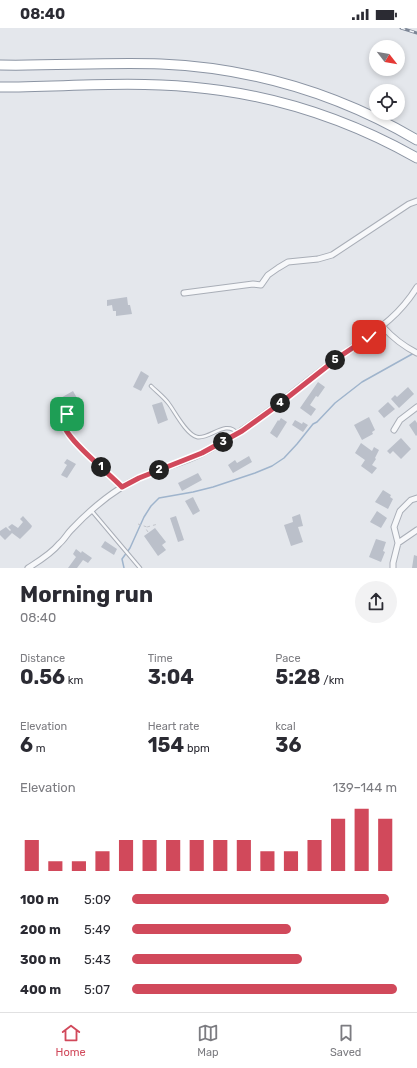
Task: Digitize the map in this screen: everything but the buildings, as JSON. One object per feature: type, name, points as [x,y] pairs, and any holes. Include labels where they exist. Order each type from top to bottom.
[{"type":"highway","points":[[0,66],[160,64],[192,66],[254,75],[292,85],[343,103],[381,120],[417,140]]},
{"type":"highway","points":[[0,87],[159,85],[205,88],[250,95],[286,103],[336,119],[391,144],[417,158]]},
{"type":"street","points":[[184,292],[253,284],[261,285],[268,275],[288,262],[318,259],[332,255],[409,204],[417,201]]},
{"type":"street","points":[[28,568],[50,553],[91,510],[122,487],[139,478],[202,453],[237,433],[278,405],[339,357],[383,326],[406,303],[417,286]]},
{"type":"street","points":[[383,326],[393,338],[417,353]]},
{"type":"street","points":[[394,430],[400,420],[417,407]]},
{"type":"street","points":[[393,568],[398,543],[394,527],[400,511],[411,500],[417,498]]},
{"type":"street","points":[[398,543],[417,530]]},
{"type":"lane","points":[[151,386],[168,402],[186,428],[197,437],[202,437],[223,429],[231,429],[237,433]]},
{"type":"lane","points":[[77,407],[64,417],[62,420],[63,424],[75,442],[122,487]]},
{"type":"lane","points":[[91,510],[140,568]]},
{"type":"path","points":[[138,524],[147,527],[158,524]]},
{"type":"path","points":[[147,527],[146,529],[148,532]]},
{"type":"waterway","points":[[124,568],[122,559],[130,548],[144,517],[151,506],[159,498],[213,487],[272,466],[284,458],[313,424],[317,422],[335,403],[362,382],[414,353]]},
{"type":"railway","points":[[401,28],[417,33]]},
{"type":"route","points":[[67,414],[62,420],[68,433],[75,442],[122,487],[139,478],[202,453],[242,431],[339,357],[369,337]]}]
